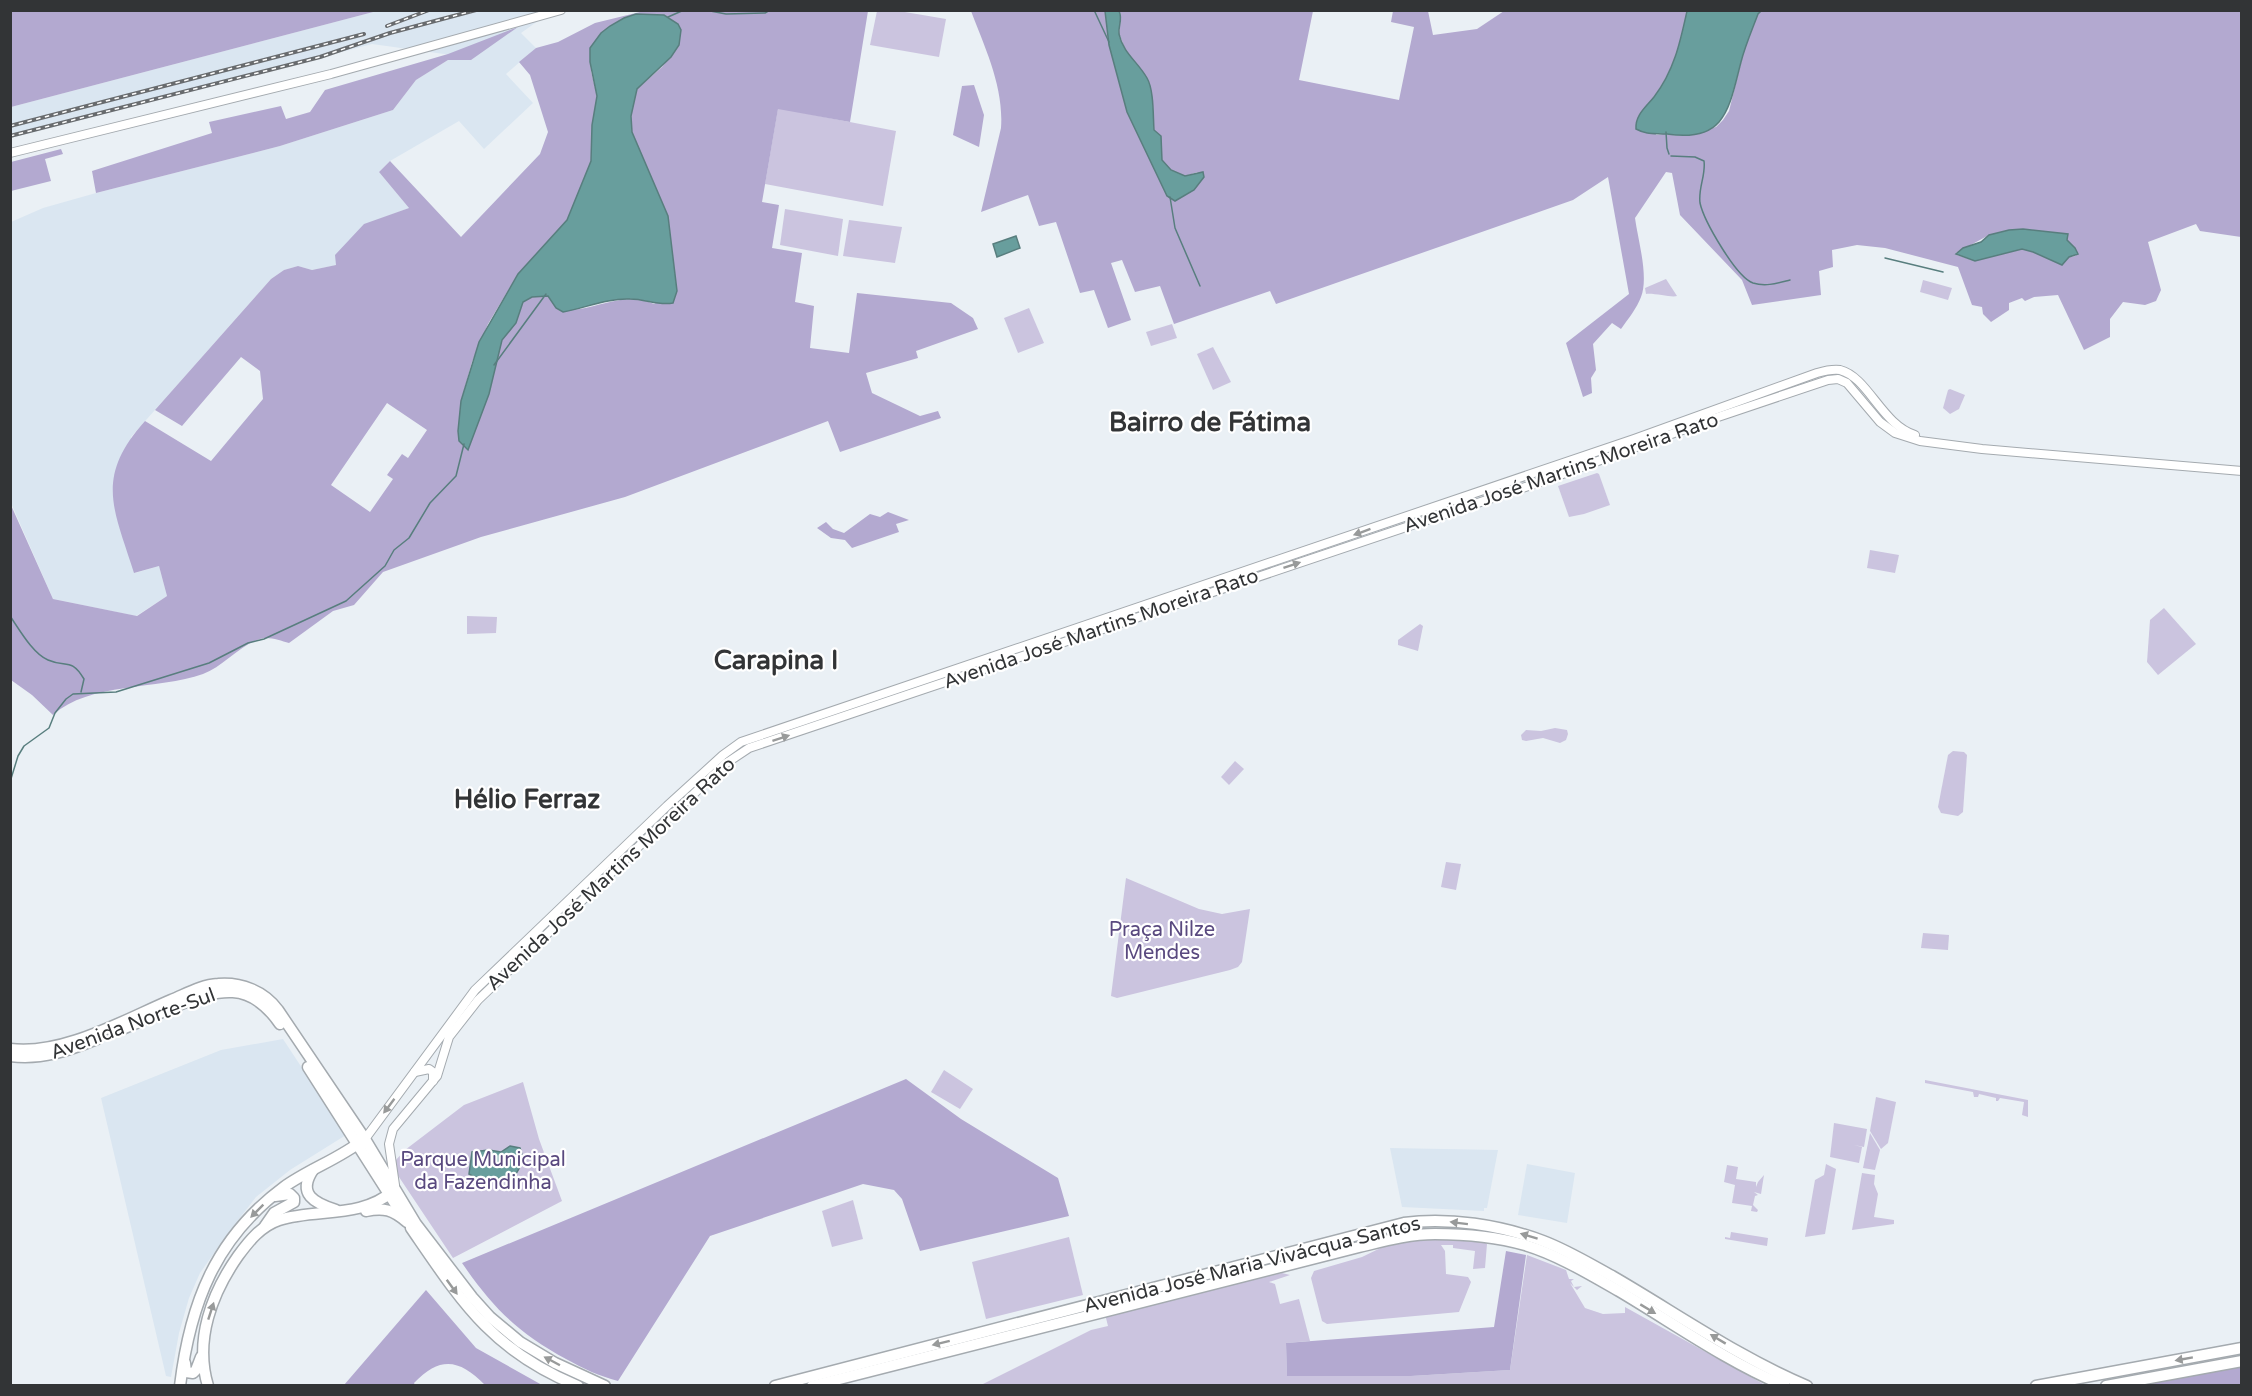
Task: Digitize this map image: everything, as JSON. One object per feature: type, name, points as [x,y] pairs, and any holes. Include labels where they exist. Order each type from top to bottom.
[{"type":"main road","name":"Avenida Norte-Sul","points":[[10,1049],[43,1049],[70,1042],[210,985],[228,984],[244,987],[257,991],[274,1003],[361,1142]]},
{"type":"main road","name":"Avenida Norte-Sul","points":[[10,1056],[34,1058],[70,1051],[205,995],[226,991],[241,993],[258,1000],[275,1017],[361,1142]]},
{"type":"main road","points":[[180,1386],[186,1342],[198,1300],[218,1259],[246,1222],[272,1197],[313,1169],[361,1142],[392,1191],[472,1297],[506,1331],[555,1363],[605,1386]]},
{"type":"main road","points":[[313,1169],[307,1180],[306,1189],[309,1196],[319,1204],[346,1211],[370,1205],[392,1191]]},
{"type":"main road","points":[[393,1173],[423,1222],[431,1242]]},
{"type":"main road","points":[[392,1191],[407,1222],[458,1296],[488,1330],[538,1367],[578,1386]]},
{"type":"main road","points":[[186,1342],[185,1368],[188,1373],[196,1370],[200,1362],[210,1310],[224,1278],[249,1241],[265,1226],[272,1215],[290,1206],[295,1200],[287,1193],[272,1197]]},
{"type":"main road","points":[[265,1226],[291,1216],[386,1209],[395,1212],[407,1222]]},
{"type":"main road","name":"Avenida José Maria Vivácqua Santos","points":[[775,1386],[1404,1223],[1437,1220],[1503,1229],[1546,1242],[1631,1287],[1757,1362],[1807,1386]]},
{"type":"main road","name":"Avenida José Maria Vivácqua Santos","points":[[812,1386],[1359,1247],[1411,1236],[1435,1234],[1490,1238],[1545,1252],[1603,1282],[1745,1366],[1785,1386]]},
{"type":"main road","points":[[203,1346],[204,1370],[208,1386]]},
{"type":"main road","points":[[2036,1386],[2241,1348]]},
{"type":"main road","points":[[2106,1386],[2241,1361]]},
{"type":"street","points":[[10,153],[331,74],[561,10]]},
{"type":"street","name":"Avenida José Martins Moreira Rato","points":[[361,1142],[475,990],[667,806],[723,755],[741,742],[1457,500],[1828,370],[1837,370],[1851,375],[1894,423],[1909,434],[1997,449]]},
{"type":"street","name":"Avenida José Martins Moreira Rato","points":[[392,1191],[393,1173],[389,1144],[393,1129],[398,1120],[433,1081],[439,1071],[449,1037],[478,1000],[725,764],[749,748],[1550,479],[1704,422],[1828,380],[1838,379],[1847,383],[1880,422],[1895,433],[1920,441],[1997,449]]},
{"type":"street","points":[[1997,449],[2241,471]]},
{"type":"street","points":[[414,1073],[422,1069],[429,1069],[433,1072],[433,1081]]},
{"type":"shaded area","points":[[11,10],[377,10],[377,11],[11,107]]},
{"type":"shaded area","points":[[377,11],[552,11],[521,33],[536,48],[506,74],[533,103],[484,149],[459,121],[390,161],[379,172],[409,208],[364,225],[337,265],[312,270],[298,266],[284,270],[271,279],[131,437],[135,573],[159,566],[167,596],[136,616],[53,599],[11,503],[11,222],[43,208],[280,146],[393,110],[416,80],[448,60],[473,58],[372,44],[11,138],[11,107]]},
{"type":"shaded area","points":[[644,11],[868,11],[850,122],[778,109],[762,202],[779,205],[772,248],[802,253],[795,302],[814,306],[810,348],[849,353],[857,293],[951,303],[973,318],[978,329],[916,351],[918,358],[866,373],[872,393],[920,416],[938,411],[941,418],[840,452],[828,421],[625,497],[481,537],[383,572],[354,605],[333,611],[289,643],[269,638],[258,640],[203,674],[85,697],[68,704],[53,715],[32,695],[11,680],[10,503],[53,599],[137,616],[167,596],[159,566],[134,573],[115,512],[114,477],[119,460],[129,441],[145,421],[211,461],[263,399],[260,371],[241,357],[182,426],[155,410],[271,279],[284,270],[298,266],[312,270],[336,265],[335,255],[364,224],[409,208],[379,172],[390,161],[461,237],[540,154],[548,132],[530,75],[519,62],[536,48],[558,42],[595,23]],"holes":[[[636,14],[664,15],[678,24],[679,45],[662,67],[637,89],[631,116],[632,132],[668,216],[677,291],[654,304],[626,299],[580,309],[556,308],[548,296],[532,297],[523,302],[516,323],[502,339],[468,449],[459,441],[461,401],[472,362],[488,324],[518,274],[567,220],[591,161],[592,125],[597,96],[591,71],[590,48],[601,33],[610,26]],[[387,403],[427,430],[408,458],[402,454],[387,475],[393,479],[370,512],[331,485]]]},
{"type":"shaded area","points":[[971,11],[1105,11],[1109,45],[1127,112],[1167,196],[1198,172],[1185,176],[1171,170],[1161,160],[1161,136],[1154,130],[1153,106],[1148,79],[1127,54],[1119,33],[1121,15],[1119,11],[1313,11],[1299,80],[1399,100],[1414,27],[1391,22],[1393,11],[1428,11],[1433,35],[1477,29],[1504,11],[1687,11],[1675,56],[1653,98],[1656,135],[1680,136],[1716,127],[1729,111],[1744,51],[1761,11],[2241,11],[2241,237],[2200,231],[2196,224],[2148,242],[2161,290],[2156,301],[2145,305],[2123,302],[2110,319],[2110,337],[2084,350],[2058,295],[2034,297],[2025,301],[2022,298],[2009,303],[2009,310],[1991,322],[1983,314],[1982,307],[1972,305],[1958,267],[1885,248],[1857,245],[1832,250],[1833,267],[1819,271],[1821,295],[1752,305],[1742,280],[1680,215],[1672,173],[1666,172],[1635,218],[1644,279],[1641,297],[1621,329],[1612,323],[1593,344],[1596,370],[1591,378],[1592,393],[1583,397],[1566,343],[1629,294],[1608,177],[1573,200],[1276,304],[1270,291],[1174,324],[1160,286],[1135,292],[1122,260],[1111,263],[1131,320],[1108,328],[1094,290],[1080,293],[1056,222],[1039,226],[1028,195],[981,212],[1001,128],[1001,113],[997,83]],"holes":[[[2023,229],[2067,234],[2067,240],[2078,253],[2069,257],[2062,265],[2022,249],[1975,261],[1956,253],[1989,235],[2009,230]]]},
{"type":"shaded area","points":[[518,27],[471,60],[448,60],[416,80],[393,110],[280,146],[96,193],[92,171],[212,133],[209,122],[281,106],[286,119],[310,112],[325,90],[448,54]]},
{"type":"shaded area","points":[[974,85],[984,115],[979,147],[953,135],[962,86]]},
{"type":"shaded area","points":[[61,149],[63,154],[45,159],[51,181],[11,191],[11,162]]},
{"type":"shaded area","points":[[888,512],[909,520],[896,524],[899,532],[852,548],[845,540],[831,538],[817,528],[826,522],[833,529],[844,533],[870,514],[880,517]]},
{"type":"shaded area","points":[[283,1039],[346,1135],[290,1170],[256,1197],[229,1232],[200,1273],[189,1298],[179,1333],[171,1377],[166,1376],[101,1098],[221,1050]]},
{"type":"shaded area","points":[[906,1079],[961,1119],[1058,1178],[1069,1216],[920,1251],[902,1199],[894,1190],[863,1184],[710,1236],[618,1381],[573,1363],[520,1329],[496,1306],[462,1263]]},
{"type":"shaded area","points":[[1390,1148],[1498,1150],[1487,1208],[1484,1208],[1484,1211],[1402,1207]]},
{"type":"shaded area","points":[[1527,1164],[1575,1173],[1567,1223],[1518,1215]]},
{"type":"shaded area","points":[[1506,1251],[1526,1255],[1510,1370],[1411,1376],[1287,1376],[1286,1343],[1494,1327]]},
{"type":"shaded area","points":[[426,1290],[476,1348],[542,1385],[485,1385],[467,1370],[450,1364],[433,1368],[414,1383],[415,1385],[344,1385]]},
{"type":"shaded area","points":[[2241,1365],[2241,1385],[2105,1385]]},
{"type":"green space","points":[[877,11],[899,11],[946,19],[939,57],[870,45]]},
{"type":"green space","points":[[778,108],[896,131],[883,206],[765,184]]},
{"type":"green space","points":[[785,209],[843,219],[838,256],[780,245]]},
{"type":"green space","points":[[849,220],[902,227],[895,263],[843,256]]},
{"type":"green space","points":[[1666,279],[1677,296],[1646,294],[1645,288]]},
{"type":"green space","points":[[1923,280],[1952,288],[1948,300],[1920,292]]},
{"type":"green space","points":[[1029,308],[1044,343],[1018,353],[1004,318]]},
{"type":"green space","points":[[1172,324],[1177,338],[1151,346],[1146,332]]},
{"type":"green space","points":[[1213,347],[1231,382],[1213,390],[1197,354]]},
{"type":"green space","points":[[1950,389],[1965,395],[1959,409],[1950,414],[1943,408]]},
{"type":"green space","points":[[1597,473],[1610,505],[1569,517],[1558,486]]},
{"type":"green space","points":[[1870,550],[1899,555],[1895,573],[1867,568]]},
{"type":"green space","points":[[2164,608],[2196,644],[2158,675],[2147,662],[2150,620]]},
{"type":"green space","points":[[467,616],[497,617],[496,633],[467,634]]},
{"type":"green space","points":[[1420,624],[1423,626],[1418,651],[1398,645],[1398,640]]},
{"type":"green space","points":[[1555,728],[1567,730],[1566,740],[1560,743],[1543,738],[1522,740],[1521,735],[1526,730],[1541,731]]},
{"type":"green space","points":[[1953,751],[1964,752],[1967,755],[1963,812],[1958,816],[1941,813],[1938,807],[1948,755]]},
{"type":"green space","points":[[1235,761],[1244,769],[1229,785],[1221,777]]},
{"type":"green space","points":[[1446,862],[1461,864],[1456,890],[1441,887]]},
{"type":"green space","name":"Praça Nilze Mendes","points":[[1126,878],[1199,909],[1222,914],[1250,909],[1242,962],[1238,967],[1230,970],[1117,998],[1111,996]]},
{"type":"green space","points":[[1923,933],[1949,935],[1948,950],[1921,948]]},
{"type":"green space","points":[[944,1070],[973,1089],[960,1109],[931,1092]]},
{"type":"green space","points":[[1925,1080],[2028,1100],[2028,1117],[2022,1115],[2024,1102],[2000,1098],[1996,1101],[1996,1098],[1979,1094],[1978,1097],[1974,1097],[1973,1092],[1925,1083]]},
{"type":"green space","name":"Parque Municipal da Fazendinha","points":[[523,1082],[539,1139],[562,1201],[453,1258],[397,1174],[395,1161],[405,1150],[464,1105]]},
{"type":"green space","points":[[1876,1097],[1896,1102],[1888,1143],[1881,1149],[1870,1131]]},
{"type":"green space","points":[[1834,1123],[1867,1129],[1864,1147],[1854,1145],[1862,1147],[1859,1163],[1830,1157]]},
{"type":"green space","points":[[1870,1133],[1880,1150],[1875,1170],[1863,1168]]},
{"type":"green space","points":[[1826,1164],[1836,1169],[1825,1234],[1805,1237],[1815,1180],[1824,1175]]},
{"type":"green space","points":[[1727,1165],[1738,1167],[1736,1179],[1756,1182],[1756,1187],[1764,1175],[1761,1194],[1754,1192],[1758,1195],[1755,1196],[1753,1205],[1758,1210],[1757,1212],[1751,1211],[1752,1206],[1732,1203],[1735,1185],[1724,1182]]},
{"type":"green space","points":[[1862,1173],[1875,1175],[1874,1184],[1878,1194],[1874,1217],[1894,1220],[1894,1224],[1852,1230]]},
{"type":"green space","points":[[853,1200],[863,1239],[832,1247],[822,1211]]},
{"type":"green space","points":[[1731,1232],[1768,1238],[1767,1246],[1725,1239],[1725,1237],[1730,1238]]},
{"type":"green space","points":[[1069,1237],[1083,1295],[986,1319],[972,1262]]},
{"type":"green space","points":[[1435,1238],[1484,1241],[1487,1244],[1485,1268],[1473,1269],[1475,1251],[1453,1248],[1453,1245],[1441,1245],[1445,1251],[1446,1274],[1468,1277],[1471,1282],[1459,1312],[1327,1324],[1322,1321],[1311,1278],[1314,1271],[1362,1257],[1391,1243]]},
{"type":"green space","points":[[1527,1255],[1566,1270],[1569,1279],[1574,1279],[1571,1281],[1574,1287],[1570,1283],[1585,1308],[1603,1314],[1625,1313],[1625,1307],[1767,1386],[979,1386],[1091,1330],[1108,1326],[1105,1314],[1282,1273],[1290,1275],[1269,1282],[1275,1284],[1280,1304],[1299,1299],[1310,1341],[1286,1343],[1287,1376],[1411,1376],[1510,1370]]},
{"type":"water","points":[[1105,11],[1119,11],[1121,41],[1149,83],[1154,130],[1161,136],[1162,160],[1171,170],[1185,176],[1203,172],[1204,177],[1194,190],[1175,201],[1167,196],[1127,112],[1109,45]]},
{"type":"water","points":[[1687,11],[1761,11],[1747,44],[1733,94],[1722,119],[1702,133],[1687,135],[1640,131],[1636,129],[1637,120],[1667,77],[1679,45]]},
{"type":"water","points":[[636,14],[664,15],[678,24],[681,30],[679,45],[671,57],[637,89],[631,116],[632,132],[668,216],[677,291],[673,303],[662,304],[622,299],[563,312],[556,308],[548,296],[532,297],[523,302],[516,323],[502,340],[489,394],[468,450],[459,441],[461,401],[479,342],[518,274],[567,220],[591,161],[592,125],[597,96],[590,62],[590,48],[601,33],[610,26]]},
{"type":"water","points":[[2023,229],[2068,234],[2067,240],[2078,254],[2069,257],[2062,265],[2022,249],[1975,261],[1956,254],[1963,248],[1981,242],[1989,235]]},
{"type":"water","points":[[1016,236],[1020,248],[997,257],[993,244]]},
{"type":"water","points":[[510,1146],[520,1148],[522,1156],[519,1168],[511,1179],[474,1177],[469,1174],[472,1152],[489,1150],[501,1152]]},
{"type":"waterway","points":[[668,17],[684,10]]},
{"type":"waterway","points":[[705,10],[726,14],[765,13],[770,10]]},
{"type":"waterway","points":[[1094,10],[1109,42]]},
{"type":"waterway","points":[[1666,132],[1669,154]]},
{"type":"waterway","points":[[1671,156],[1695,157],[1704,161],[1700,203],[1714,235],[1746,279],[1763,285],[1790,280]]},
{"type":"waterway","points":[[1170,197],[1175,228],[1200,286]]},
{"type":"waterway","points":[[1885,258],[1943,272]]},
{"type":"waterway","points":[[494,365],[546,294]]},
{"type":"waterway","points":[[10,782],[18,756],[24,746],[49,728],[55,713],[73,694],[116,692],[209,663],[248,643],[264,639],[346,601],[385,566],[394,550],[409,538],[430,503],[456,476],[464,444]]},
{"type":"waterway","points":[[10,616],[27,641],[42,657],[72,665],[79,672],[84,679],[81,692]]},
{"type":"railway","points":[[387,26],[429,10]]},
{"type":"railway","points":[[10,136],[320,57],[390,33],[476,10]]},
{"type":"railway","points":[[10,126],[364,34]]},
{"type":"district","name":"Bairro de Fátima","points":[[1210,422]]},
{"type":"district","name":"Carapina I","points":[[776,660]]},
{"type":"district","name":"Hélio Ferraz","points":[[527,799]]}]
